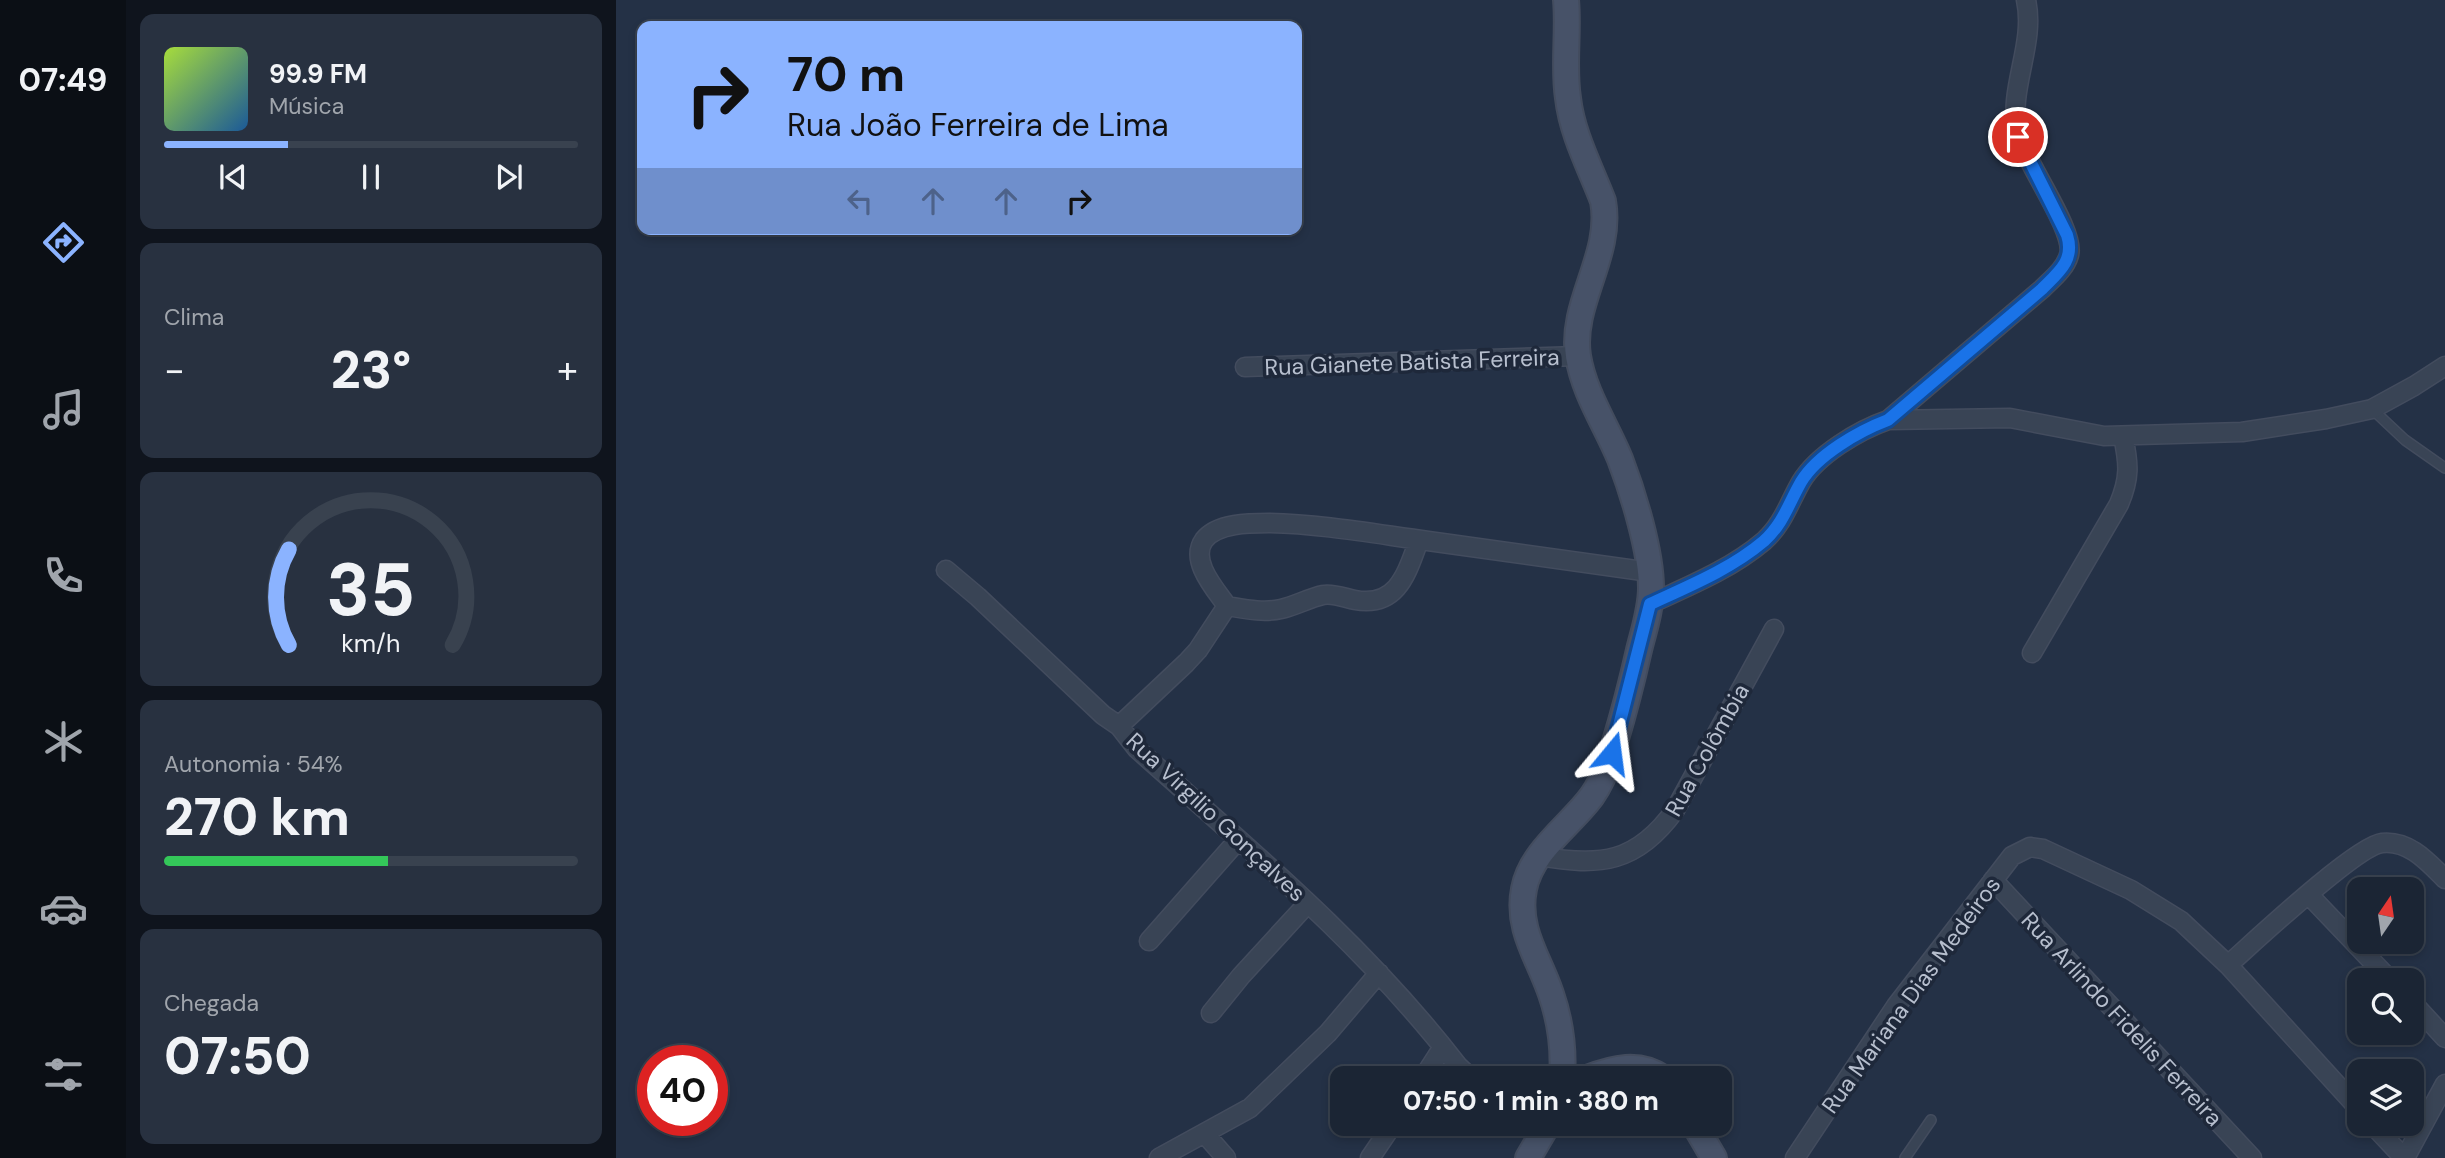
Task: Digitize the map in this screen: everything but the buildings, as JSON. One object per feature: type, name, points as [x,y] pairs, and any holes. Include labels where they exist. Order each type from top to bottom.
[{"type":"street","points":[[1562,1066],[1555,1006],[1523,924],[1524,889],[1528,875],[1539,856],[1601,784],[1623,716],[1650,604],[1650,572],[1628,483],[1592,398],[1578,356],[1579,321],[1598,258],[1605,212],[1571,117],[1567,94],[1566,0]]},
{"type":"street","points":[[1650,604],[1701,581],[1763,542],[1781,521],[1801,483],[1818,461],[1871,427],[1888,420],[2042,289],[2067,261],[2070,245],[2067,235],[2018,137],[2016,111],[2028,27],[2026,0]]},
{"type":"street","name":"Rua Gianete Batista Ferreira","points":[[1245,367],[1578,356]]},
{"type":"street","points":[[1888,420],[2010,418],[2084,434],[2123,436],[2242,432],[2372,409],[2445,366]]},
{"type":"street","points":[[2032,653],[2119,504],[2128,476],[2123,436]]},
{"type":"street","points":[[1419,540],[1402,582],[1378,600],[1367,602],[1328,595],[1279,610],[1227,606],[1211,582],[1200,558],[1203,542],[1216,531],[1270,523],[1371,533],[1650,572]]},
{"type":"street","name":"Rua Virgilio Gonçalves","points":[[946,570],[1103,715],[1119,726],[1137,750],[1308,903],[1379,973],[1458,1066]]},
{"type":"street","points":[[1119,726],[1198,650],[1227,606]]},
{"type":"street","name":"Rua Colômbia","points":[[1539,856],[1570,862],[1594,862],[1632,850],[1654,836],[1675,810],[1774,629]]},
{"type":"street","points":[[1149,941],[1238,839]]},
{"type":"street","points":[[2228,965],[2360,853],[2381,843],[2400,845],[2418,854],[2445,879]]},
{"type":"street","name":"Rua Mariana Dias Medeiros","points":[[1795,1158],[1896,1006],[2012,856],[2030,847],[2043,849],[2167,910],[2228,965],[2347,1096]]},
{"type":"street","name":"Rua Arlindo Fidelis Ferreira","points":[[1993,880],[2252,1158]]},
{"type":"street","points":[[2309,895],[2379,968]]},
{"type":"street","points":[[1211,1013],[1308,903]]},
{"type":"street","points":[[1158,1158],[1250,1108],[1328,1033],[1379,973]]},
{"type":"street","points":[[2424,1015],[2445,1038]]},
{"type":"street","points":[[1431,1066],[1443,1047]]},
{"type":"street","points":[[2383,1136],[2404,1158],[2445,1084]]},
{"type":"street","points":[[1205,1134],[1226,1158]]},
{"type":"street","points":[[1370,1158],[1385,1136]]},
{"type":"street","points":[[1528,1158],[1541,1136]]},
{"type":"street","points":[[1701,1136],[1714,1158]]},
{"type":"lane","points":[[2372,409],[2405,440],[2445,468]]},
{"type":"lane","points":[[1905,1158],[1931,1120]]},
{"type":"route","points":[[1612,753],[1650,604],[1701,581],[1763,542],[1781,521],[1801,483],[1818,461],[1871,427],[1888,420],[2063,268],[2070,253],[2067,235],[2018,137]]}]
